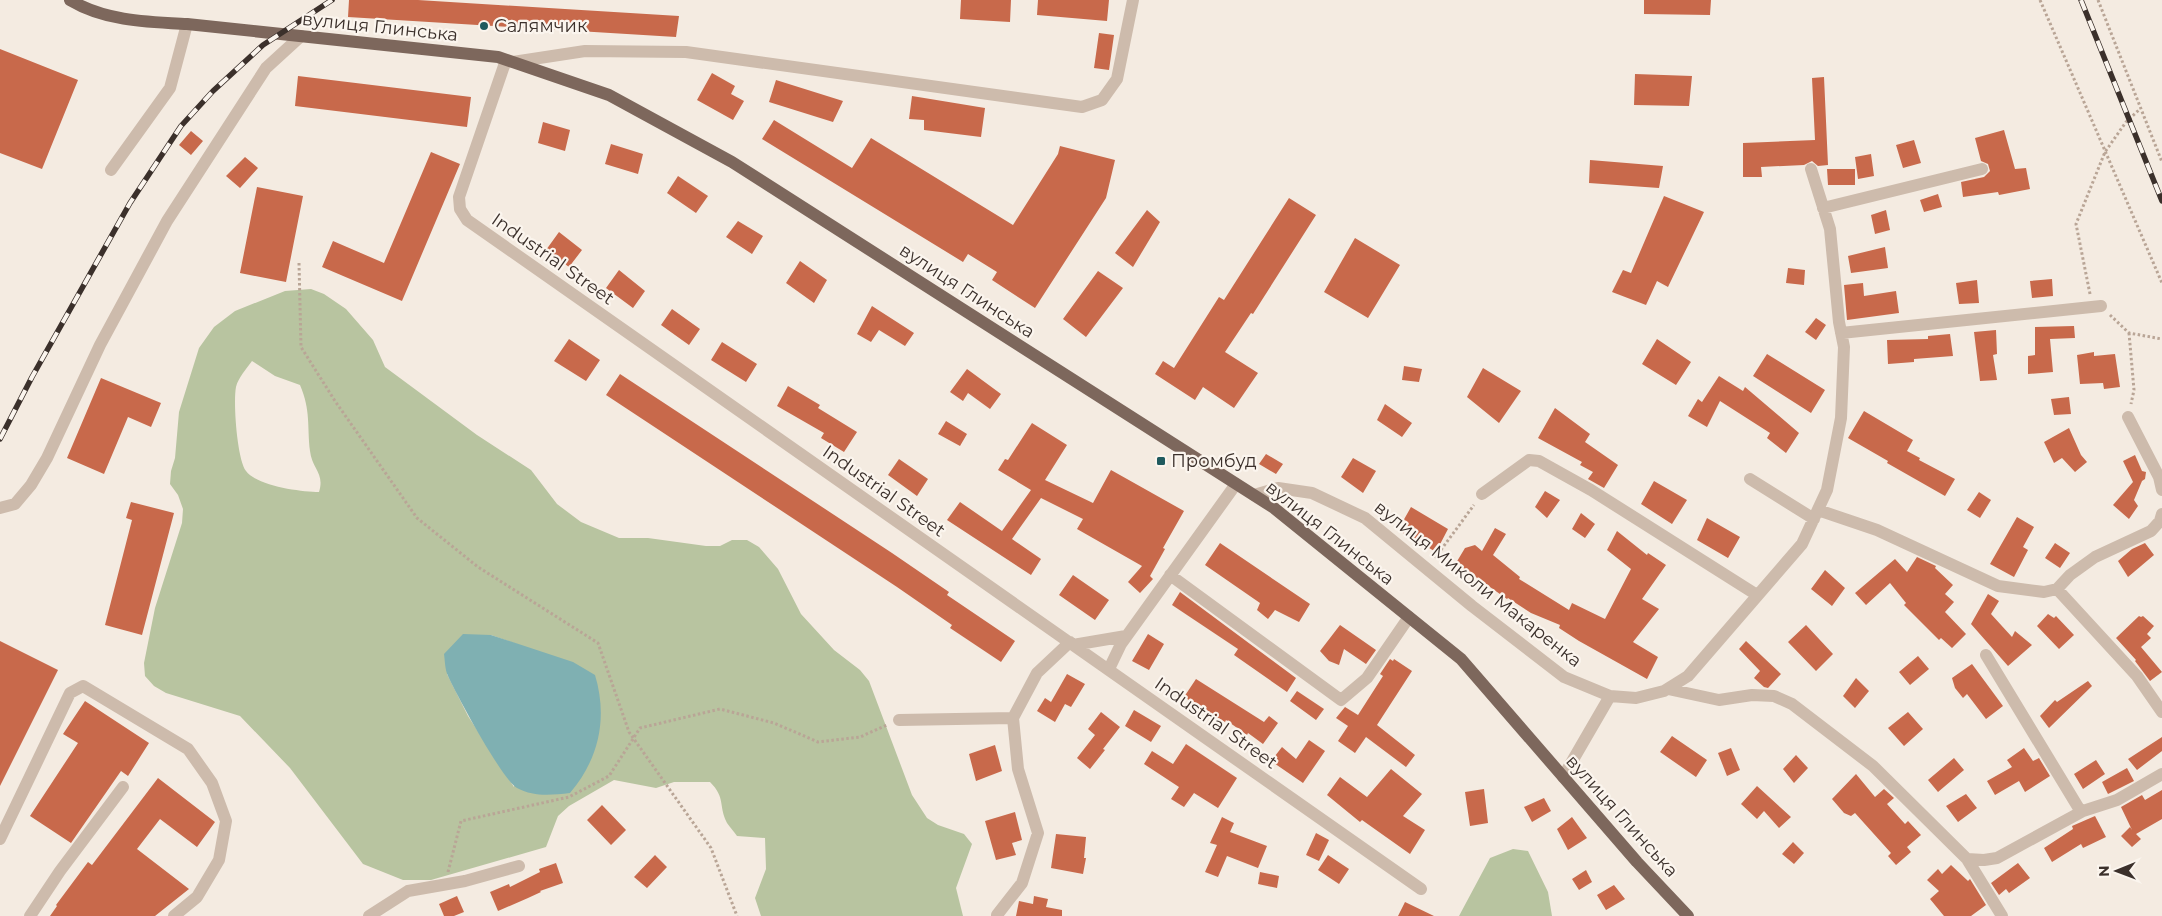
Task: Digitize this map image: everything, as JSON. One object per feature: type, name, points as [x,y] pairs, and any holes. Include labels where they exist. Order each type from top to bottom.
[{"type":"main road","name":"вулиця Глинська","points":[[70,0],[83,8],[137,22],[188,24],[498,57],[609,95],[732,162],[1274,508],[1461,659],[1637,862],[1688,916]]},
{"type":"street","points":[[509,61],[585,51],[686,52],[1082,106],[1102,100],[1118,79],[1134,0]]},
{"type":"street","points":[[111,170],[170,88],[188,24]]},
{"type":"street","points":[[0,508],[15,504],[31,485],[47,458],[100,345],[167,221],[266,68],[301,36]]},
{"type":"street","name":"Industrial Street","points":[[509,61],[460,197],[460,209],[467,220],[1421,889]]},
{"type":"street","name":"вулиця Миколи Макаренка","points":[[1254,495],[1278,488],[1312,493],[1365,518],[1472,606],[1564,676],[1610,696],[1636,698],[1668,689],[1688,676],[1802,544],[1827,490],[1841,418],[1844,347],[1830,229],[1811,168]]},
{"type":"street","points":[[1823,208],[1982,169]]},
{"type":"street","points":[[1841,333],[2096,306]]},
{"type":"street","points":[[2128,417],[2159,477],[2162,490]]},
{"type":"street","points":[[1482,494],[1528,460],[1539,461],[1591,490],[1758,595]]},
{"type":"street","points":[[1750,478],[1816,514],[1877,530],[1998,586],[2044,592],[2057,589],[2070,575],[2095,557],[2151,531],[2160,522],[2162,514]]},
{"type":"street","points":[[1109,669],[1126,636],[1236,484]]},
{"type":"street","points":[[1170,575],[1340,700],[1367,678],[1409,618]]},
{"type":"street","points":[[2057,589],[2137,676],[2162,712]]},
{"type":"street","points":[[997,915],[1022,883],[1038,833],[1018,769],[1013,718],[1037,673],[1072,644],[1126,636]]},
{"type":"street","points":[[1986,655],[2081,812]]},
{"type":"street","points":[[0,839],[70,694],[82,686],[188,749],[212,783],[226,821],[219,860],[197,897],[174,916]]},
{"type":"street","points":[[1668,689],[1718,700],[1752,695],[1774,696],[1792,704],[1874,766],[1967,859],[2002,916]]},
{"type":"street","points":[[1563,776],[1610,696]]},
{"type":"street","points":[[899,720],[1013,718]]},
{"type":"street","points":[[1967,859],[1984,860],[1997,858],[2081,812],[2117,800],[2162,774]]},
{"type":"street","points":[[30,916],[60,871],[123,787]]},
{"type":"street","points":[[369,916],[408,892],[445,885],[519,866]]},
{"type":"path","points":[[2040,0],[2162,283]]},
{"type":"path","points":[[2098,0],[2162,162]]},
{"type":"path","points":[[2140,109],[2126,122],[2105,152],[2076,224],[2096,306],[2129,333],[2162,339]]},
{"type":"path","points":[[299,263],[301,347],[335,401],[417,518],[478,567],[598,643],[629,732],[711,848],[737,916]]},
{"type":"path","points":[[2128,417],[2134,390],[2129,333]]},
{"type":"path","points":[[1427,569],[1482,494]]},
{"type":"path","points":[[445,885],[460,821],[569,797],[609,776],[640,728],[720,708],[774,723],[818,742],[860,737],[899,720]]},
{"type":"green space","points":[[311,289],[324,294],[346,309],[373,340],[385,367],[477,435],[531,470],[557,504],[581,522],[619,538],[648,538],[706,546],[720,546],[732,540],[747,540],[759,547],[778,569],[801,614],[834,650],[860,670],[869,681],[912,795],[927,818],[938,825],[964,834],[972,844],[956,888],[963,916],[761,916],[755,898],[766,869],[765,838],[737,836],[724,817],[720,797],[710,782],[674,782],[656,788],[614,780],[569,806],[558,816],[546,847],[431,880],[403,880],[363,864],[290,768],[240,716],[166,693],[154,686],[145,676],[144,663],[155,608],[182,523],[183,509],[178,495],[170,484],[171,471],[175,458],[179,412],[199,348],[214,327],[235,311],[285,291]],"holes":[[[252,361],[275,376],[300,385],[307,411],[311,457],[320,480],[319,492],[302,491],[269,484],[260,481],[246,471],[238,443],[235,394],[239,380]],[[491,635],[528,648],[514,787],[468,716],[447,674]]]},
{"type":"green space","points":[[1513,849],[1528,851],[1548,892],[1552,916],[1459,916],[1490,858]]},
{"type":"water","points":[[463,634],[491,635],[573,662],[595,675],[601,707],[598,737],[588,766],[570,793],[543,795],[523,791],[510,782],[501,770],[470,718],[446,671],[444,654]]},
{"type":"building","points":[[349,0],[418,0],[679,16],[676,37],[348,17]]},
{"type":"building","points":[[961,0],[1011,0],[1010,22],[960,19]]},
{"type":"building","points":[[1038,0],[1109,0],[1107,21],[1037,15]]},
{"type":"building","points":[[1644,0],[1711,0],[1710,15],[1644,14]]},
{"type":"building","points":[[1099,33],[1114,35],[1109,70],[1094,68]]},
{"type":"building","points":[[0,49],[78,80],[42,169],[0,153]]},
{"type":"building","points":[[712,73],[735,86],[731,94],[744,101],[733,120],[697,100]]},
{"type":"building","points":[[1635,74],[1692,76],[1689,106],[1634,105]]},
{"type":"building","points":[[298,76],[471,97],[467,127],[295,106]]},
{"type":"building","points":[[1824,77],[1828,165],[1818,166],[1812,161],[1804,165],[1761,167],[1762,177],[1743,177],[1743,143],[1815,140],[1812,78]]},
{"type":"building","points":[[776,80],[843,101],[833,122],[769,102]]},
{"type":"building","points":[[912,96],[985,108],[981,137],[924,130],[924,120],[909,119]]},
{"type":"building","points":[[774,120],[852,168],[871,138],[1013,225],[1058,154],[1060,146],[1115,160],[1106,198],[1035,308],[992,280],[997,272],[968,254],[963,262],[762,139]]},
{"type":"building","points":[[543,122],[570,130],[565,151],[538,143]]},
{"type":"building","points":[[2004,130],[2015,169],[2026,168],[2030,189],[1999,195],[1998,192],[1963,197],[1961,182],[1984,177],[1990,171],[1988,164],[1981,161],[1975,138]]},
{"type":"building","points":[[191,131],[203,141],[191,155],[179,145]]},
{"type":"building","points":[[1914,140],[1921,163],[1903,168],[1896,145]]},
{"type":"building","points":[[611,144],[643,154],[638,174],[605,164]]},
{"type":"building","points":[[431,152],[460,164],[402,301],[322,267],[333,241],[384,263]]},
{"type":"building","points":[[1871,154],[1874,176],[1858,179],[1855,157]]},
{"type":"building","points":[[245,157],[258,168],[240,188],[226,176]]},
{"type":"building","points":[[1590,160],[1663,166],[1659,188],[1589,183]]},
{"type":"building","points":[[1827,169],[1855,169],[1855,185],[1828,185]]},
{"type":"building","points":[[678,176],[708,196],[696,213],[667,193]]},
{"type":"building","points":[[257,187],[303,196],[286,282],[240,273]]},
{"type":"building","points":[[1938,194],[1942,207],[1924,212],[1920,200]]},
{"type":"building","points":[[1664,196],[1704,212],[1668,287],[1657,281],[1646,305],[1612,292],[1623,270],[1631,273]]},
{"type":"building","points":[[1289,198],[1316,215],[1253,314],[1251,313],[1225,352],[1258,373],[1234,408],[1203,387],[1195,400],[1155,374],[1163,361],[1174,368],[1219,297],[1224,300]]},
{"type":"building","points":[[1147,210],[1160,222],[1133,267],[1115,253]]},
{"type":"building","points":[[1886,210],[1890,230],[1875,234],[1871,215]]},
{"type":"building","points":[[738,221],[763,236],[752,254],[726,237]]},
{"type":"building","points":[[559,232],[582,250],[569,267],[546,250]]},
{"type":"building","points":[[1355,238],[1400,265],[1368,318],[1324,292]]},
{"type":"building","points":[[1885,247],[1888,268],[1851,273],[1848,256]]},
{"type":"building","points":[[800,261],[827,280],[814,303],[786,283]]},
{"type":"building","points":[[1788,268],[1805,270],[1804,285],[1786,283]]},
{"type":"building","points":[[619,270],[645,291],[633,308],[606,288]]},
{"type":"building","points":[[1098,271],[1123,288],[1086,337],[1063,319]]},
{"type":"building","points":[[2052,279],[2053,296],[2032,298],[2030,281]]},
{"type":"building","points":[[1977,280],[1979,303],[1959,304],[1956,283]]},
{"type":"building","points":[[1863,283],[1864,296],[1896,291],[1899,313],[1847,320],[1844,285]]},
{"type":"building","points":[[872,306],[914,333],[905,346],[879,330],[871,342],[857,334]]},
{"type":"building","points":[[672,309],[700,329],[689,345],[661,325]]},
{"type":"building","points":[[1816,318],[1826,325],[1816,340],[1805,332]]},
{"type":"building","points":[[2074,326],[2075,338],[2050,339],[2053,372],[2028,374],[2028,356],[2035,355],[2035,327]]},
{"type":"building","points":[[1996,330],[1997,354],[1993,355],[1997,380],[1980,381],[1974,332]]},
{"type":"building","points":[[1950,334],[1953,356],[1914,359],[1914,362],[1888,364],[1887,340],[1928,339],[1928,336]]},
{"type":"building","points":[[569,339],[600,360],[586,381],[554,361]]},
{"type":"building","points":[[1657,339],[1691,362],[1676,385],[1642,364]]},
{"type":"building","points":[[722,342],[757,364],[746,382],[711,360]]},
{"type":"building","points":[[2094,352],[2094,356],[2115,354],[2120,387],[2104,389],[2103,383],[2080,384],[2077,355]]},
{"type":"building","points":[[1767,354],[1825,390],[1811,413],[1753,376]]},
{"type":"building","points":[[1404,366],[1422,369],[1419,382],[1402,380]]},
{"type":"building","points":[[1483,368],[1521,391],[1499,423],[1467,397]]},
{"type":"building","points":[[967,369],[1001,394],[990,409],[968,393],[963,401],[950,392]]},
{"type":"building","points":[[620,374],[892,553],[949,592],[947,595],[1015,641],[1001,662],[950,628],[952,625],[897,587],[606,395]]},
{"type":"building","points":[[1719,376],[1743,391],[1745,387],[1799,433],[1786,453],[1767,438],[1770,433],[1720,401],[1707,427],[1688,416],[1698,399],[1702,402]]},
{"type":"building","points":[[101,378],[161,403],[151,427],[128,417],[104,474],[67,458]]},
{"type":"building","points":[[788,386],[820,405],[818,408],[857,432],[844,452],[821,438],[824,433],[777,406]]},
{"type":"building","points":[[2069,397],[2071,414],[2054,415],[2051,399]]},
{"type":"building","points":[[1385,404],[1412,423],[1402,437],[1377,420]]},
{"type":"building","points":[[1555,408],[1590,434],[1585,442],[1618,465],[1604,488],[1588,479],[1593,472],[1580,465],[1582,462],[1538,438]]},
{"type":"building","points":[[1864,411],[1913,440],[1907,451],[1920,458],[1919,460],[1955,479],[1945,496],[1848,438]]},
{"type":"building","points":[[946,421],[967,434],[960,446],[938,434]]},
{"type":"building","points":[[1032,423],[1067,445],[1045,480],[1093,503],[1111,470],[1184,511],[1150,576],[1153,579],[1140,593],[1128,582],[1142,566],[1077,529],[1083,519],[1041,498],[1012,539],[1041,559],[1031,575],[947,520],[960,502],[1002,531],[1031,490],[998,470],[1005,459],[1008,460]]},
{"type":"building","points":[[2069,428],[2081,455],[2087,462],[2075,472],[2062,458],[2054,463],[2044,442]]},
{"type":"building","points":[[1266,454],[1283,464],[1276,474],[1259,464]]},
{"type":"building","points":[[2135,455],[2142,471],[2146,472],[2145,479],[2142,481],[2134,500],[2138,506],[2129,519],[2113,505],[2133,482],[2123,461]]},
{"type":"building","points":[[1353,458],[1376,471],[1363,493],[1341,477]]},
{"type":"building","points":[[899,459],[928,479],[917,496],[888,475]]},
{"type":"building","points":[[1654,481],[1687,500],[1672,524],[1641,504]]},
{"type":"building","points":[[1545,491],[1560,500],[1547,518],[1535,507]]},
{"type":"building","points":[[1979,492],[1991,500],[1980,518],[1967,510]]},
{"type":"building","points":[[131,502],[174,513],[142,635],[105,625],[132,520],[126,518]]},
{"type":"building","points":[[1411,507],[1448,529],[1436,552],[1398,530]]},
{"type":"building","points":[[1581,513],[1595,524],[1585,538],[1572,529]]},
{"type":"building","points":[[2017,517],[2034,527],[2023,547],[2028,550],[2014,577],[1990,564]]},
{"type":"building","points":[[1707,518],[1740,537],[1728,558],[1697,540]]},
{"type":"building","points":[[1495,528],[1506,534],[1493,555],[1520,577],[1519,579],[1569,610],[1572,603],[1605,619],[1631,569],[1607,550],[1617,531],[1647,555],[1648,553],[1666,565],[1642,599],[1659,609],[1633,642],[1658,657],[1647,679],[1579,641],[1559,628],[1560,625],[1531,613],[1507,599],[1456,563],[1465,548],[1475,545],[1482,551]]},
{"type":"building","points":[[1220,543],[1310,604],[1299,622],[1275,610],[1268,619],[1257,610],[1260,603],[1205,565]]},
{"type":"building","points":[[2055,543],[2070,553],[2060,568],[2045,558]]},
{"type":"building","points":[[2145,543],[2154,555],[2128,577],[2118,561],[2132,549]]},
{"type":"building","points":[[1917,557],[1936,566],[1935,568],[1953,585],[1945,594],[1954,602],[1945,612],[1966,634],[1952,648],[1941,638],[1939,640],[1904,605],[1906,603],[1890,583],[1866,605],[1855,593],[1895,559],[1907,572]]},
{"type":"building","points":[[1825,570],[1845,588],[1832,606],[1811,589]]},
{"type":"building","points":[[1073,575],[1109,600],[1095,620],[1059,595]]},
{"type":"building","points":[[1180,592],[1296,678],[1287,692],[1234,655],[1238,649],[1172,605]]},
{"type":"building","points":[[1988,594],[1999,601],[1991,614],[2012,637],[2015,631],[2032,645],[2008,666],[1971,624]]},
{"type":"building","points":[[2048,614],[2054,618],[2056,616],[2074,635],[2059,649],[2037,626]]},
{"type":"building","points":[[2139,616],[2143,616],[2154,626],[2147,634],[2151,638],[2141,647],[2162,672],[2150,681],[2136,660],[2116,638]]},
{"type":"building","points":[[1340,625],[1376,650],[1366,664],[1344,649],[1339,665],[1329,661],[1320,651]]},
{"type":"building","points":[[1806,625],[1833,654],[1816,671],[1788,642]]},
{"type":"building","points":[[1148,634],[1164,644],[1149,670],[1132,661]]},
{"type":"building","points":[[0,641],[58,670],[0,786]]},
{"type":"building","points":[[1746,641],[1781,674],[1768,688],[1764,687],[1754,678],[1760,671],[1739,649]]},
{"type":"building","points":[[1918,656],[1929,669],[1910,685],[1899,672]]},
{"type":"building","points":[[1390,659],[1393,661],[1394,659],[1412,671],[1377,725],[1415,755],[1406,767],[1366,737],[1355,753],[1338,741],[1348,726],[1336,718],[1345,707],[1358,715],[1383,676],[1380,674]]},
{"type":"building","points":[[1972,664],[2003,706],[1986,719],[1967,694],[1963,698],[1955,688],[1952,678]]},
{"type":"building","points":[[1067,674],[1085,684],[1071,707],[1065,704],[1055,722],[1037,711],[1045,698],[1051,702]]},
{"type":"building","points":[[1856,678],[1869,691],[1855,708],[1843,696]]},
{"type":"building","points":[[1196,679],[1264,722],[1269,716],[1278,723],[1263,744],[1248,733],[1247,735],[1226,720],[1225,722],[1184,697]]},
{"type":"building","points":[[2088,681],[2092,686],[2049,728],[2040,716],[2055,700],[2057,702]]},
{"type":"building","points":[[1297,691],[1324,709],[1316,720],[1290,701]]},
{"type":"building","points":[[85,701],[149,743],[128,776],[121,771],[71,843],[30,816],[78,743],[63,734]]},
{"type":"building","points":[[1134,710],[1161,726],[1151,742],[1125,726]]},
{"type":"building","points":[[1101,712],[1120,727],[1090,769],[1077,758],[1095,735],[1088,729]]},
{"type":"building","points":[[1908,712],[1923,729],[1904,746],[1888,728]]},
{"type":"building","points":[[1672,736],[1707,760],[1696,777],[1660,752]]},
{"type":"building","points":[[2162,737],[2162,751],[2137,770],[2128,759]]},
{"type":"building","points":[[1309,740],[1325,751],[1303,783],[1271,761],[1282,747],[1296,759]]},
{"type":"building","points":[[1186,744],[1237,778],[1218,808],[1194,793],[1184,807],[1171,799],[1179,787],[1144,764],[1152,751],[1173,764]]},
{"type":"building","points":[[995,745],[1002,771],[976,781],[969,754]]},
{"type":"building","points":[[1731,748],[1740,770],[1727,776],[1718,753]]},
{"type":"building","points":[[2024,748],[2033,761],[2039,758],[2050,776],[2025,792],[2019,781],[1995,795],[1987,781],[2012,767],[2007,760]]},
{"type":"building","points":[[1796,755],[1808,768],[1794,783],[1783,769]]},
{"type":"building","points":[[1954,758],[1964,770],[1938,792],[1928,780]]},
{"type":"building","points":[[2096,760],[2105,774],[2083,789],[2074,774]]},
{"type":"building","points":[[2127,768],[2134,781],[2108,794],[2102,782]]},
{"type":"building","points":[[1391,769],[1422,794],[1403,816],[1425,830],[1410,854],[1362,820],[1360,822],[1327,795],[1340,777],[1367,797]]},
{"type":"building","points":[[1856,774],[1875,797],[1884,789],[1894,798],[1887,804],[1905,824],[1908,821],[1921,835],[1907,847],[1911,852],[1896,865],[1888,856],[1891,853],[1855,813],[1851,816],[1844,813],[1832,799]]},
{"type":"building","points":[[158,778],[215,822],[197,847],[160,819],[137,849],[189,889],[155,916],[50,916],[88,862],[92,865]]},
{"type":"building","points":[[1757,786],[1791,817],[1779,828],[1764,811],[1757,819],[1741,804]]},
{"type":"building","points":[[1484,789],[1488,823],[1470,826],[1465,792]]},
{"type":"building","points":[[2162,790],[2162,819],[2136,834],[2141,839],[2132,847],[2121,836],[2130,827],[2132,830],[2121,807],[2142,795],[2145,800]]},
{"type":"building","points":[[1966,794],[1977,808],[1958,822],[1946,806]]},
{"type":"building","points":[[1544,798],[1551,811],[1532,822],[1524,807]]},
{"type":"building","points":[[602,805],[626,830],[611,845],[587,820]]},
{"type":"building","points":[[1015,812],[1022,840],[1012,843],[1016,855],[996,860],[985,821]]},
{"type":"building","points":[[2095,816],[2106,837],[2083,848],[2081,844],[2052,862],[2044,848],[2073,829],[2072,826]]},
{"type":"building","points":[[1222,817],[1234,823],[1230,832],[1267,846],[1258,868],[1227,856],[1218,877],[1205,872],[1217,845],[1210,843]]},
{"type":"building","points":[[1572,817],[1587,838],[1568,850],[1557,829]]},
{"type":"building","points":[[1316,833],[1329,840],[1319,861],[1306,855]]},
{"type":"building","points":[[1056,834],[1086,837],[1084,858],[1086,858],[1083,874],[1051,868]]},
{"type":"building","points":[[1793,842],[1804,853],[1794,864],[1782,854]]},
{"type":"building","points":[[655,855],[667,867],[647,888],[634,877]]},
{"type":"building","points":[[1328,855],[1349,869],[1339,884],[1318,870]]},
{"type":"building","points":[[556,863],[563,883],[540,891],[498,911],[490,892],[509,884],[510,887],[540,872],[539,869]]},
{"type":"building","points":[[2018,863],[2030,878],[2009,893],[2006,889],[1999,895],[1991,883]]},
{"type":"building","points":[[1951,865],[1968,881],[1970,879],[1986,905],[1971,916],[1944,916],[1930,899],[1939,891],[1927,880],[1938,869],[1942,874]]},
{"type":"building","points":[[1586,870],[1592,882],[1579,890],[1572,879]]},
{"type":"building","points":[[1260,872],[1279,876],[1277,888],[1258,884]]},
{"type":"building","points":[[1614,885],[1625,899],[1606,910],[1597,895]]},
{"type":"building","points":[[457,896],[464,912],[454,916],[444,916],[439,904]]},
{"type":"building","points":[[1034,896],[1048,899],[1046,907],[1062,910],[1062,916],[1016,916],[1019,901],[1033,904]]},
{"type":"building","points":[[1405,902],[1434,916],[1398,916]]},
{"type":"railway","points":[[0,439],[32,377],[130,203],[181,126],[213,91],[263,45],[332,0]]},
{"type":"railway","points":[[2081,0],[2162,201]]},
{"type":"place","name":"Салямчик","points":[[484,26]]},
{"type":"place","name":"Промбуд","points":[[1161,461]]}]
